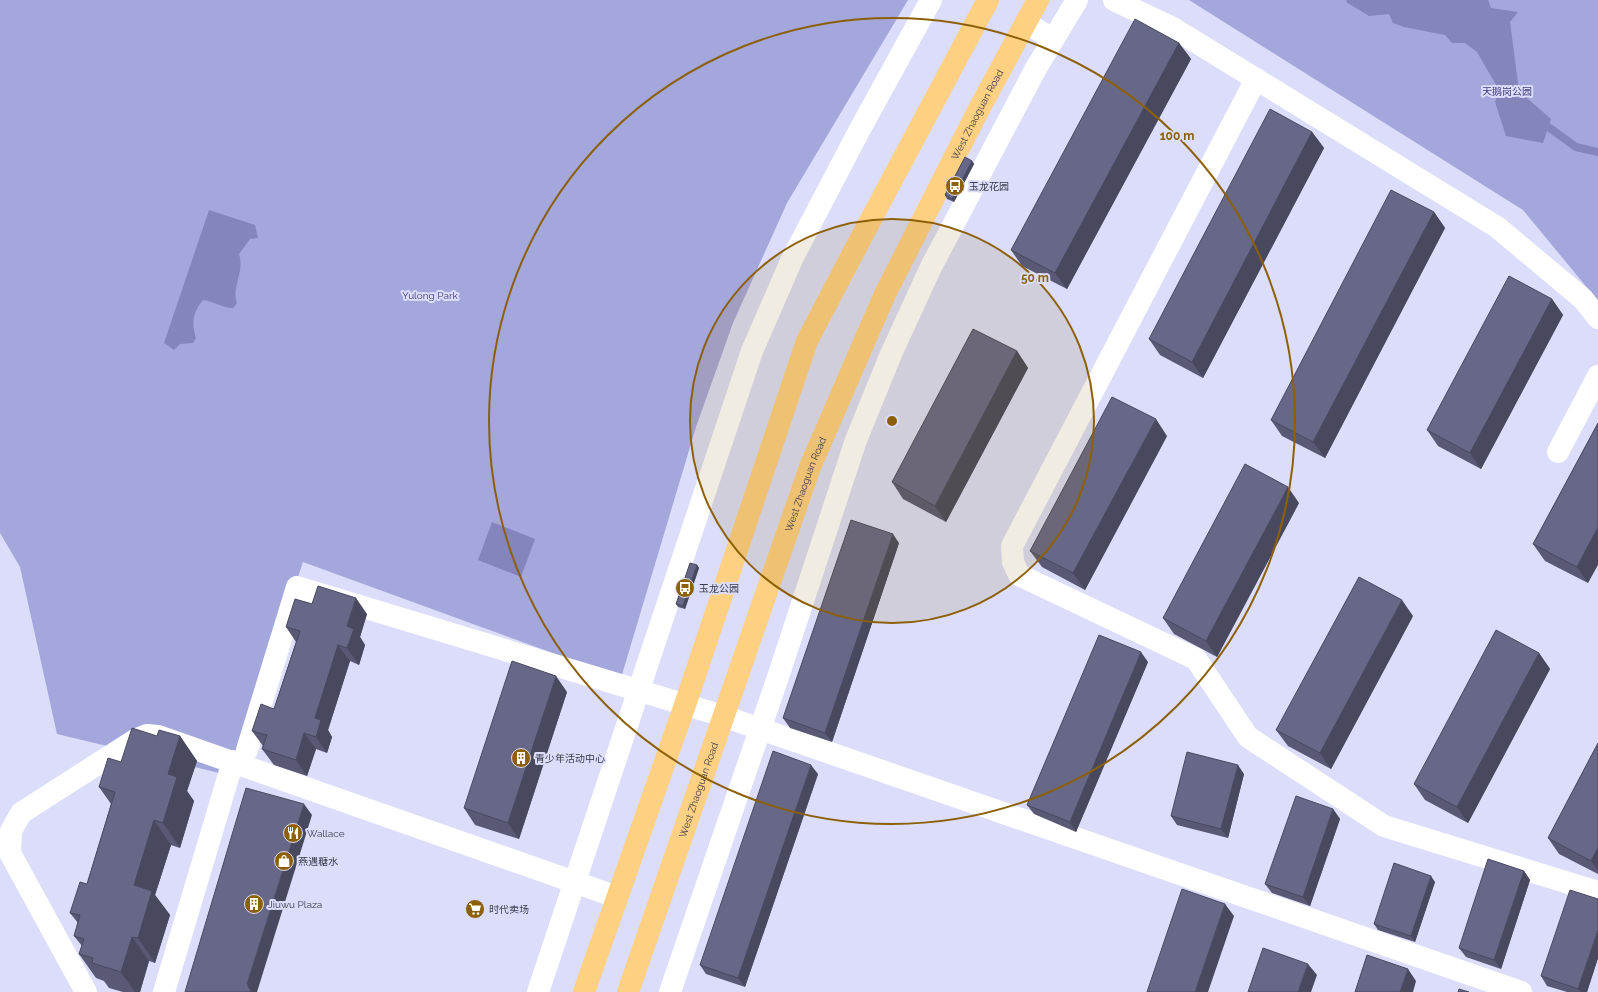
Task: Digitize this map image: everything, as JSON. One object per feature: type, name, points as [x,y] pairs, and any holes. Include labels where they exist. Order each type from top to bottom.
[{"type":"main road","points":[[584,992],[685,704],[808,342],[861,238],[988,0]]},
{"type":"main road","name":"West Zhaoguan Road","points":[[628,992],[810,467],[882,301],[978,111],[1038,0]]},
{"type":"street","points":[[538,992],[755,344],[792,259],[859,131],[931,0]]},
{"type":"street","points":[[670,992],[760,729],[856,440],[931,267],[1035,70],[1077,0]]},
{"type":"street","points":[[1114,0],[1173,28],[1497,227],[1583,300],[1598,318]]},
{"type":"street","points":[[1026,23],[1053,39]]},
{"type":"street","points":[[1256,79],[1012,546],[1013,562],[1019,575],[1196,659],[1248,737],[1384,826],[1598,892]]},
{"type":"street","points":[[1558,452],[1598,376]]},
{"type":"street","points":[[164,992],[240,756],[297,587],[723,716],[1521,992]]},
{"type":"street","points":[[86,992],[10,854],[11,831],[21,813],[135,740],[147,735],[158,736],[240,756],[617,897]]},
{"type":"green space","name":"Yulong Park","points":[[0,0],[908,0],[787,203],[733,323],[696,427],[621,678],[303,562],[232,776],[57,734],[20,567],[0,533]]},
{"type":"green space","name":"天鹅岗公园","points":[[1189,0],[1598,0],[1598,301],[1523,210]]},
{"type":"shaded area","points":[[1347,0],[1488,0],[1491,8],[1518,12],[1510,22],[1519,91],[1551,119],[1543,143],[1506,136],[1495,102],[1499,90],[1477,52],[1465,43],[1452,43],[1445,35],[1404,27],[1393,23],[1389,14],[1369,16],[1346,2]]},
{"type":"shaded area","points":[[209,210],[255,225],[258,238],[250,239],[239,254],[240,267],[236,291],[237,303],[233,308],[229,308],[203,300],[195,313],[193,323],[196,338],[193,343],[180,344],[174,350],[164,343]]},
{"type":"shaded area","points":[[492,522],[535,539],[521,577],[478,560]]},
{"type":"building","points":[[1135,19],[1179,43],[1055,273],[1011,250]]},
{"type":"building","points":[[1270,109],[1312,132],[1192,362],[1149,339]]},
{"type":"building","points":[[965,157],[972,161],[952,199],[945,195]]},
{"type":"building","points":[[1391,190],[1434,212],[1313,442],[1271,420]]},
{"type":"building","points":[[1509,276],[1552,299],[1470,453],[1427,430]]},
{"type":"building","points":[[973,329],[1017,351],[935,506],[892,482]]},
{"type":"building","points":[[1112,397],[1156,419],[1073,573],[1030,551]]},
{"type":"building","points":[[1598,423],[1598,527],[1577,567],[1533,544]]},
{"type":"building","points":[[1245,464],[1288,487],[1206,641],[1163,618]]},
{"type":"building","points":[[851,520],[893,534],[825,733],[783,718]]},
{"type":"building","points":[[690,563],[697,565],[683,606],[676,604]]},
{"type":"building","points":[[1359,577],[1402,600],[1320,753],[1276,730]]},
{"type":"building","points":[[318,586],[356,598],[347,626],[354,629],[347,648],[338,645],[315,718],[321,720],[316,737],[304,733],[296,760],[262,749],[267,735],[252,731],[261,704],[274,709],[300,631],[286,627],[295,599],[312,604]]},
{"type":"building","points":[[1496,630],[1539,653],[1457,807],[1414,784]]},
{"type":"building","points":[[1099,635],[1141,652],[1070,822],[1027,805]]},
{"type":"building","name":"青少年活动中心","points":[[512,661],[556,676],[508,823],[464,808]]},
{"type":"building","points":[[132,728],[157,736],[159,730],[180,736],[168,774],[177,777],[163,823],[154,820],[134,885],[152,891],[138,938],[132,937],[121,972],[92,963],[93,958],[79,954],[84,939],[74,936],[80,915],[70,913],[80,882],[87,884],[115,792],[99,787],[108,758],[121,762]]},
{"type":"building","points":[[1598,743],[1598,848],[1591,861],[1548,838]]},
{"type":"building","points":[[773,751],[811,765],[738,978],[700,965]]},
{"type":"building","points":[[1187,752],[1238,765],[1221,829],[1171,816]]},
{"type":"building","name":"Jiuwu Plaza","points":[[246,788],[304,804],[247,984],[251,992],[185,992]]},
{"type":"building","points":[[1296,796],[1333,809],[1303,897],[1265,884]]},
{"type":"building","points":[[1488,859],[1524,871],[1494,960],[1459,948]]},
{"type":"building","points":[[1394,863],[1431,876],[1411,936],[1374,924]]},
{"type":"building","points":[[1182,889],[1225,904],[1195,992],[1147,992]]},
{"type":"building","points":[[1570,890],[1598,899],[1598,930],[1578,989],[1541,976]]},
{"type":"building","points":[[1263,948],[1308,964],[1298,992],[1248,992]]},
{"type":"building","points":[[1367,955],[1408,969],[1400,992],[1355,992]]},
{"type":"building","points":[[1459,989],[1469,992],[1458,992]]},
{"type":"waterway","points":[[1540,121],[1576,147],[1598,152]]},
{"type":"place","name":"玉龙花园","points":[[955,186]]},
{"type":"place","name":"玉龙公园","points":[[685,588]]},
{"type":"place","name":"青少年活动中心","points":[[521,758]]},
{"type":"place","name":"Wallace","points":[[293,833]]},
{"type":"place","name":"燕遇糖水","points":[[284,861]]},
{"type":"place","name":"Jiuwu Plaza","points":[[254,904]]},
{"type":"place","name":"时代卖场","points":[[475,909]]}]
